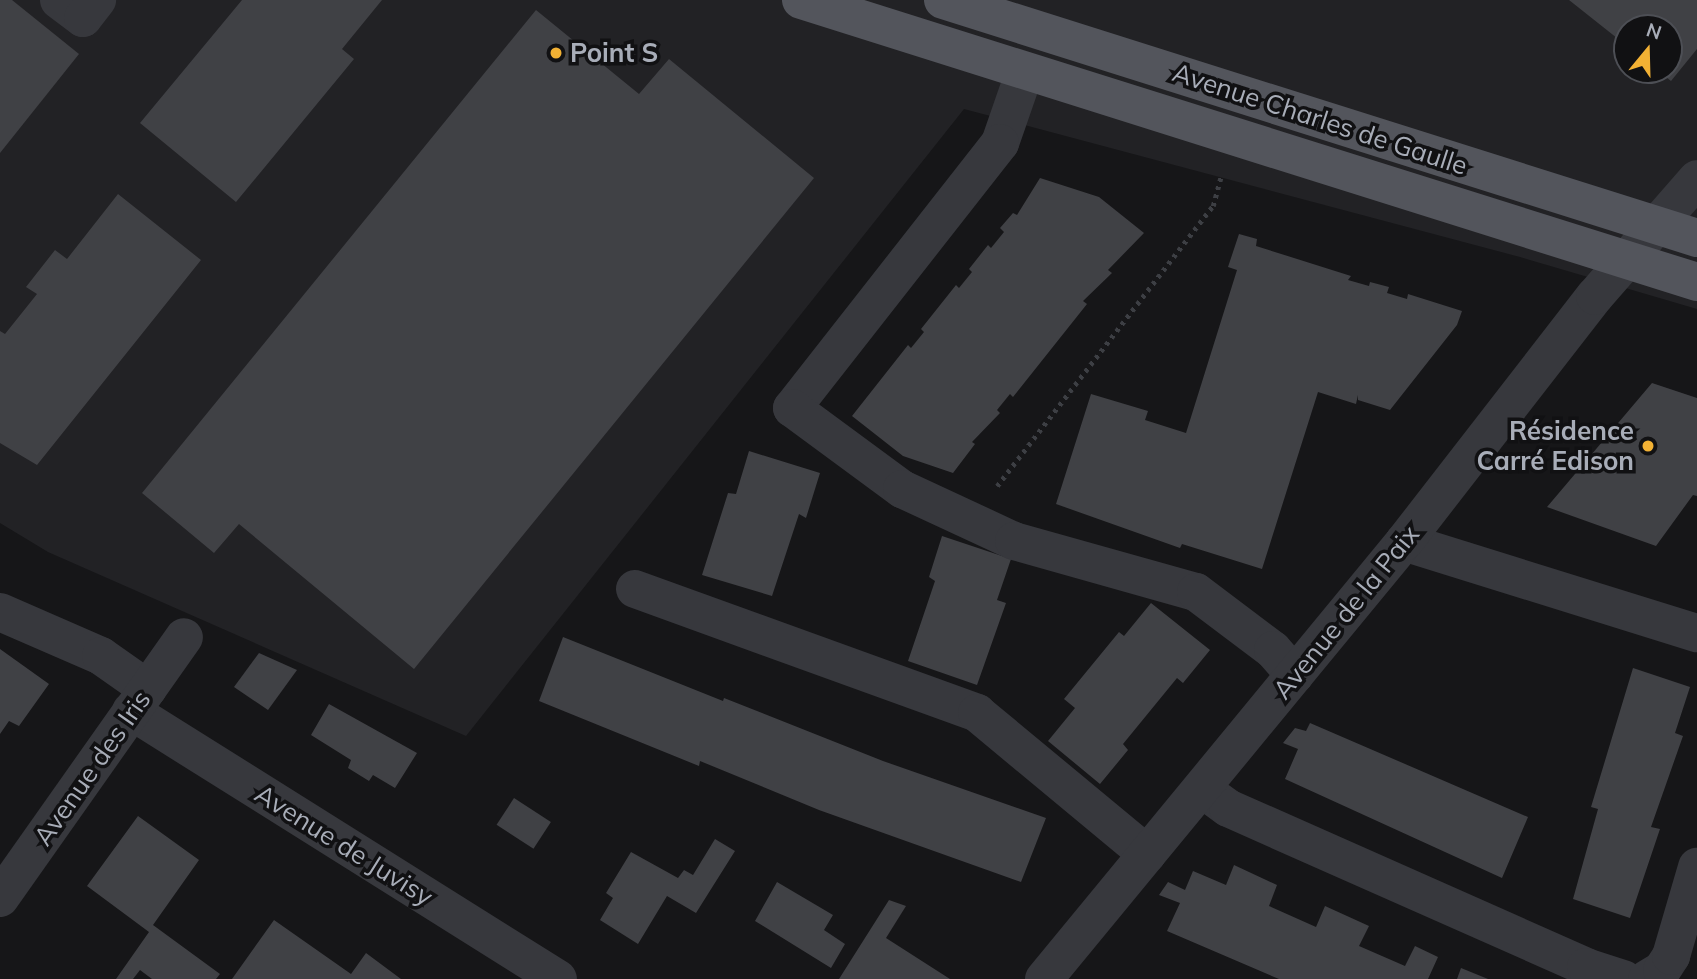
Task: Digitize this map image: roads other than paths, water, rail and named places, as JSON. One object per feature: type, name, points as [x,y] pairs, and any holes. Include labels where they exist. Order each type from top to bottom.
[{"type":"main road","name":"Avenue Charles de Gaulle","points":[[801,0],[1233,136],[1643,242],[1697,238]]},
{"type":"main road","points":[[875,0],[911,12],[920,0]]},
{"type":"main road","name":"Avenue Charles de Gaulle","points":[[943,0],[1643,242],[1697,282]]},
{"type":"main road","name":"Avenue Charles de Gaulle","points":[[1079,88],[1136,84],[1697,259]]},
{"type":"street","points":[[59,0],[83,18],[97,0]]},
{"type":"street","points":[[1025,71],[1000,143],[792,408],[902,489],[1014,541],[1196,592],[1273,650],[1295,675]]},
{"type":"street","name":"Avenue de la Paix","points":[[1044,979],[1404,542],[1643,242],[1697,179]]},
{"type":"street","points":[[1404,542],[1697,633]]},
{"type":"street","points":[[635,589],[977,713],[1147,854]]},
{"type":"street","name":"Avenue de Juvisy","points":[[0,612],[101,656],[140,700],[558,979]]},
{"type":"street","name":"Avenue des Iris","points":[[0,898],[184,637]]},
{"type":"street","points":[[1202,789],[1240,813],[1586,967],[1624,979]]},
{"type":"street","points":[[1649,979],[1671,956],[1697,867]]},
{"type":"place","name":"Point S","points":[[556,53]]},
{"type":"place","name":"Résidence Carré Edison","points":[[1648,446]]}]
